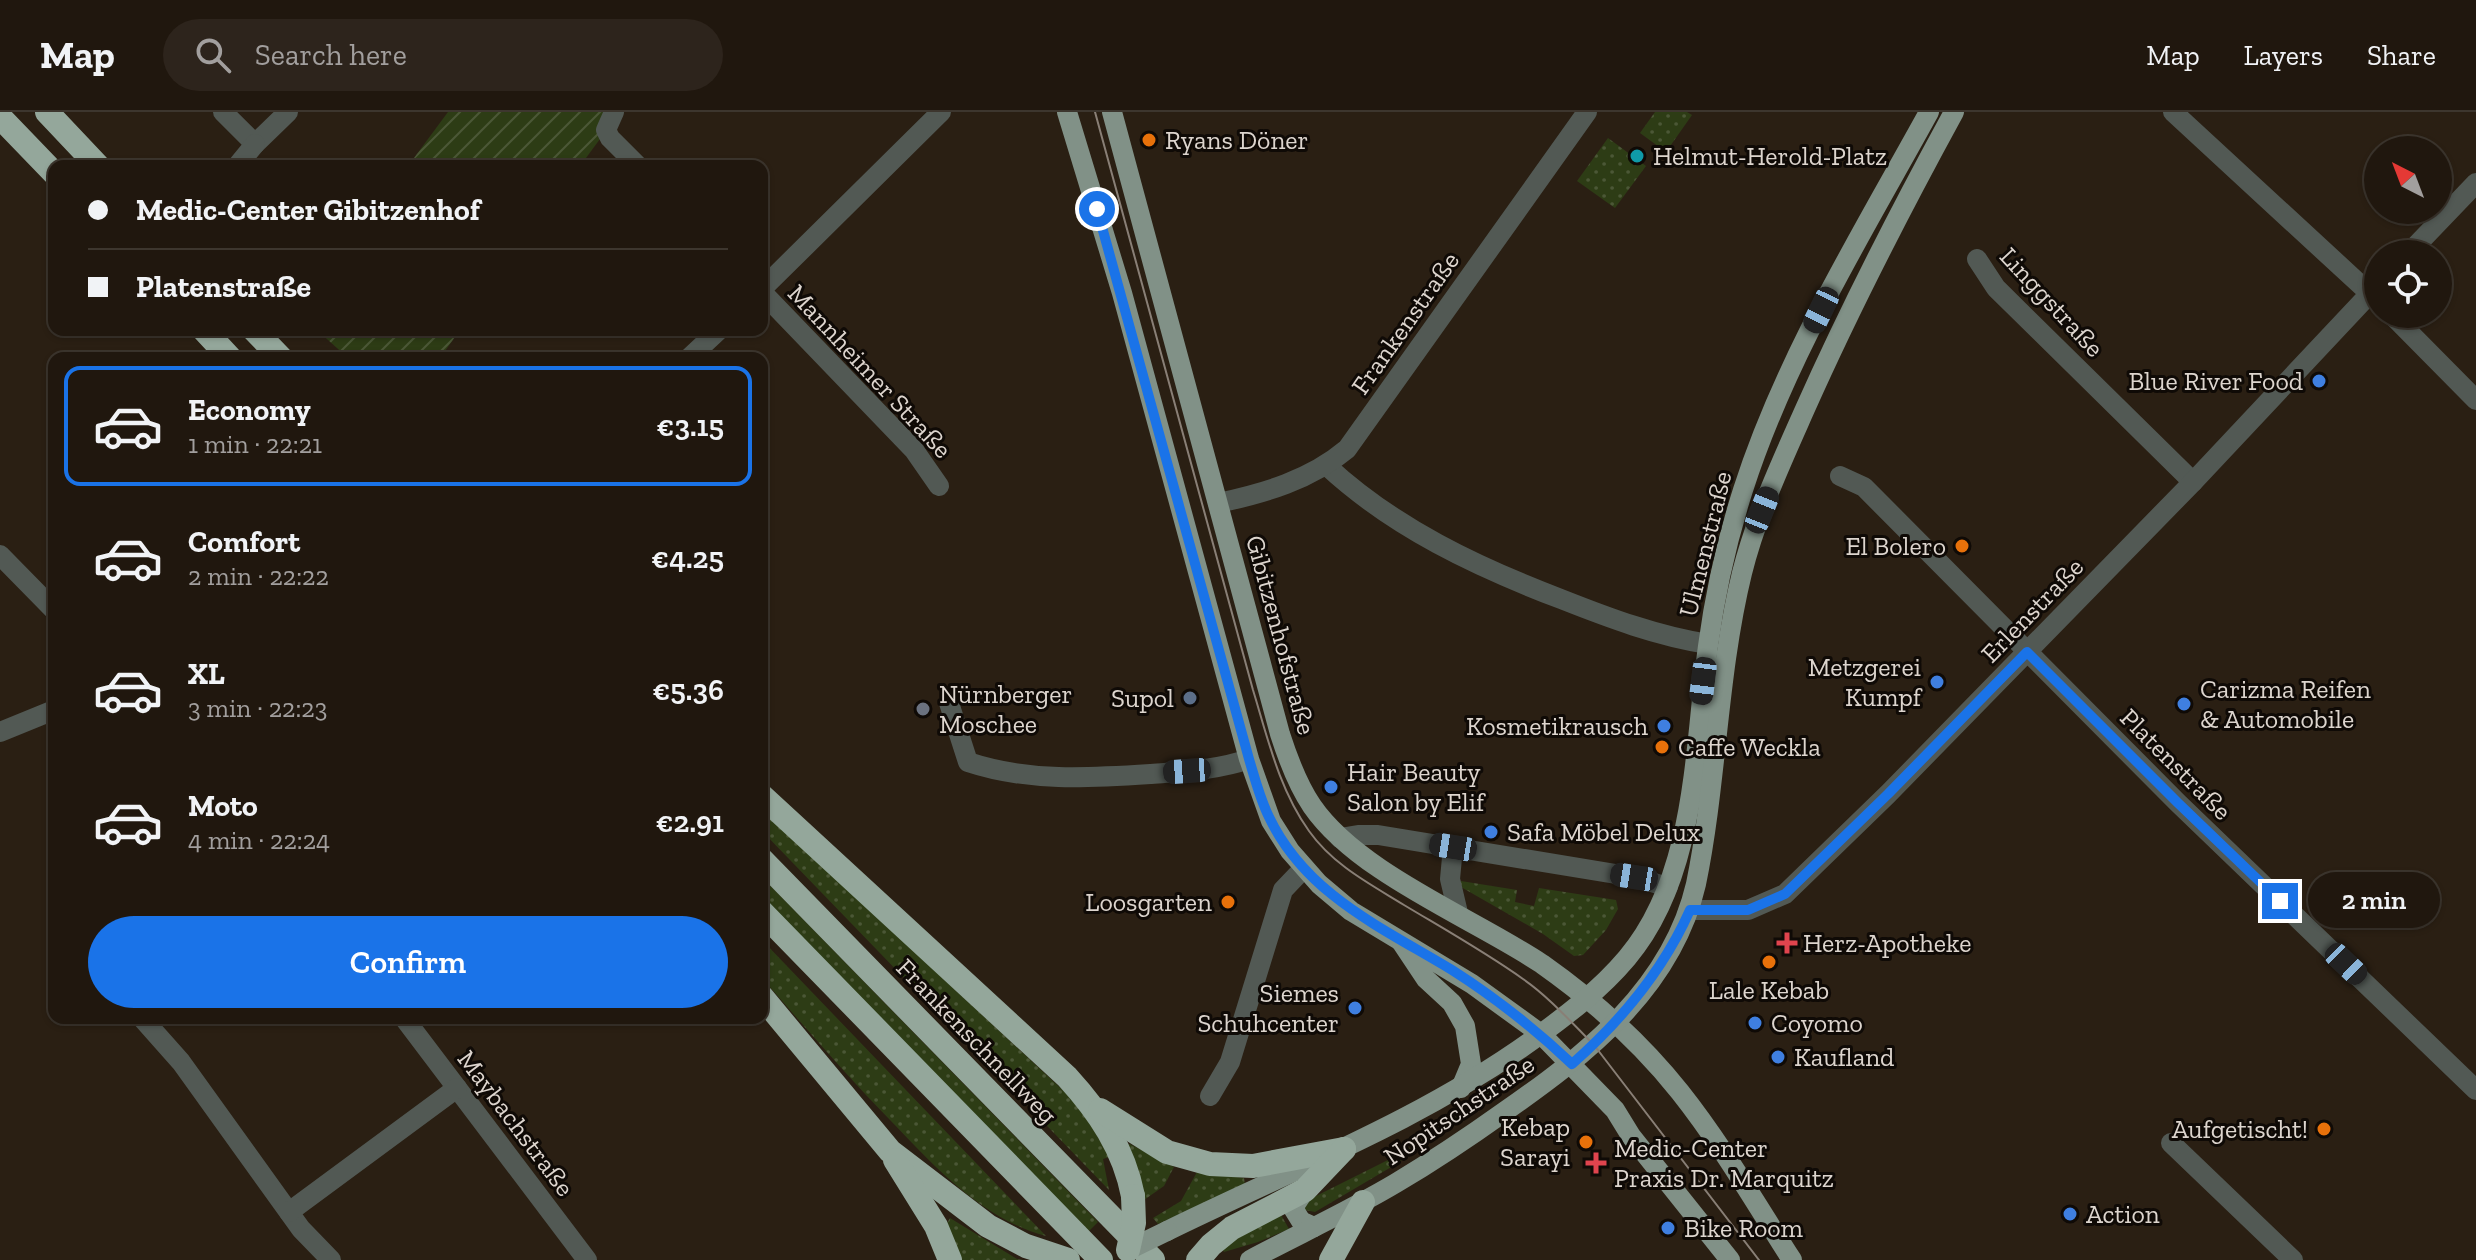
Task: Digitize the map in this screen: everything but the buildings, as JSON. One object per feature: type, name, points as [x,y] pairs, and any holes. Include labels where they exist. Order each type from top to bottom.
[{"type":"highway","points":[[47,112],[92,160]]},
{"type":"highway","points":[[0,117],[48,167]]},
{"type":"highway","points":[[210,336],[224,352]]},
{"type":"highway","points":[[260,336],[277,352]]},
{"type":"highway","points":[[768,802],[1045,1056],[1091,1104],[1135,1134],[1167,1152],[1210,1164],[1253,1166],[1344,1149]]},
{"type":"highway","name":"Frankenschnellweg","points":[[768,866],[1153,1260]]},
{"type":"highway","points":[[768,918],[1101,1260]]},
{"type":"highway","points":[[768,1004],[890,1151],[936,1226],[950,1260]]},
{"type":"highway","points":[[1091,1104],[1119,1151],[1133,1196],[1134,1223],[1120,1257]]},
{"type":"highway","points":[[1198,1260],[1232,1228],[1305,1190],[1344,1149]]},
{"type":"highway","points":[[890,1151],[988,1226],[1026,1246],[1062,1259]]},
{"type":"highway","points":[[1331,1260],[1363,1202]]},
{"type":"main road","points":[[1067,112],[1122,293],[1249,759],[1271,821],[1304,868],[1338,902],[1480,989],[1541,1034],[1615,1110],[1631,1136],[1730,1260]]},
{"type":"main road","name":"Gibitzenhofstraße","points":[[1112,112],[1290,763],[1314,809],[1349,836],[1380,868],[1526,954],[1614,1023],[1686,1100],[1792,1260]]},
{"type":"main road","name":"Ulmenstraße","points":[[1586,999],[1635,948],[1668,887],[1684,832],[1708,644],[1730,536],[1742,492],[1765,430],[1821,310],[1929,112]]},
{"type":"main road","name":"Ulmenstraße","points":[[1614,1023],[1640,995],[1666,958],[1690,910],[1699,871],[1730,628],[1752,538],[1789,444],[1838,338],[1883,245],[1954,112]]},
{"type":"main road","points":[[1400,940],[1426,979],[1452,1003],[1465,1026],[1471,1064],[1461,1088]]},
{"type":"main road","name":"Nopitschstraße","points":[[1120,1257],[1167,1231],[1399,1123],[1461,1088],[1541,1034],[1586,999]]},
{"type":"main road","name":"Nopitschstraße","points":[[1250,1260],[1363,1202],[1447,1151],[1572,1064],[1614,1023]]},
{"type":"main road","points":[[1305,1190],[1293,1208],[1301,1221],[1314,1227]]},
{"type":"street","points":[[223,112],[255,144]]},
{"type":"street","points":[[242,160],[288,112]]},
{"type":"street","points":[[768,284],[941,112]]},
{"type":"street","name":"Frankenstraße","points":[[1218,503],[1293,482],[1327,466],[1351,444],[1587,112]]},
{"type":"street","points":[[2173,112],[2364,283]]},
{"type":"street","points":[[610,121],[610,138],[632,160]]},
{"type":"street","points":[[2421,240],[2476,183]]},
{"type":"street","name":"Linggstraße","points":[[1977,259],[1996,288],[2193,482]]},
{"type":"street","name":"Mannheimer Straße","points":[[768,296],[914,450],[939,486]]},
{"type":"street","name":"Erlenstraße","points":[[1690,910],[1748,910],[1785,894],[1888,794],[2364,304]]},
{"type":"street","points":[[2405,328],[2476,400]]},
{"type":"street","points":[[695,352],[713,336]]},
{"type":"street","points":[[1327,466],[1403,525],[1481,566],[1595,613],[1667,637],[1708,644]]},
{"type":"street","name":"Platenstraße","points":[[1840,476],[1864,487],[2178,803],[2476,1090]]},
{"type":"street","points":[[0,555],[48,604]]},
{"type":"street","points":[[949,703],[968,762],[993,771],[1049,779],[1101,777],[1216,769],[1249,759]]},
{"type":"street","points":[[0,732],[48,712]]},
{"type":"street","points":[[1349,836],[1378,835],[1648,880],[1668,887]]},
{"type":"street","points":[[1453,847],[1450,879],[1458,913]]},
{"type":"street","points":[[1210,1096],[1230,1062],[1283,890],[1304,868]]},
{"type":"street","points":[[147,1024],[181,1062],[289,1212],[331,1260]]},
{"type":"street","name":"Maybachstraße","points":[[409,1024],[587,1260]]},
{"type":"street","points":[[289,1212],[457,1088]]},
{"type":"street","points":[[2171,1143],[2293,1260]]},
{"type":"green space","points":[[448,112],[608,112],[600,139],[584,160],[412,160]]},
{"type":"green space","points":[[1655,112],[1687,112],[1692,115],[1666,152],[1640,133]]},
{"type":"green space","points":[[1608,138],[1646,166],[1615,208],[1577,181]]},
{"type":"green space","points":[[324,336],[456,336],[444,352],[341,352]]},
{"type":"green space","points":[[768,816],[1068,1095],[1086,1116],[1109,1157],[1103,1159],[1109,1190],[768,837]]},
{"type":"green space","points":[[1461,881],[1517,890],[1515,902],[1534,906],[1539,888],[1616,900],[1618,909],[1606,930],[1583,955],[1574,956],[1543,934],[1461,887]]},
{"type":"green space","points":[[768,883],[1098,1222],[1088,1232],[768,903]]},
{"type":"green space","points":[[768,946],[1046,1236],[1001,1217],[960,1189],[841,1068],[768,985]]},
{"type":"green space","points":[[1517,1070],[1523,1079],[1393,1166],[1315,1212],[1305,1210],[1304,1202],[1404,1152]]},
{"type":"green space","points":[[1128,1145],[1174,1167],[1164,1186],[1144,1200]]},
{"type":"green space","points":[[1197,1172],[1244,1178],[1245,1185],[1158,1224],[1153,1218],[1181,1201]]},
{"type":"green space","points":[[1280,1213],[1289,1229],[1224,1252],[1222,1248]]},
{"type":"green space","points":[[950,1218],[1023,1260],[961,1260],[947,1223]]},
{"type":"tram line","points":[[1095,112],[1253,690],[1275,763],[1299,815],[1319,843],[1341,864],[1509,969],[1560,1010],[1594,1045],[1759,1260]]},
{"type":"place","name":"Ryans Döner","points":[[1149,140]]},
{"type":"place","name":"Helmut-Herold-Platz","points":[[1637,156]]},
{"type":"place","name":"Blue River Food","points":[[2319,381]]},
{"type":"place","name":"El Bolero","points":[[1962,546]]},
{"type":"place","name":"Metzgerei Kumpf","points":[[1937,682]]},
{"type":"place","name":"Supol","points":[[1190,698]]},
{"type":"place","name":"Carizma Reifen & Automobile","points":[[2184,704]]},
{"type":"place","name":"Nürnberger Moschee","points":[[923,709]]},
{"type":"place","name":"Kosmetikrausch","points":[[1664,726]]},
{"type":"place","name":"Caffe Weckla","points":[[1662,747]]},
{"type":"place","name":"Hair Beauty Salon by Elif","points":[[1331,787]]},
{"type":"place","name":"Safa Möbel Delux","points":[[1491,832]]},
{"type":"place","name":"Loosgarten","points":[[1228,902]]},
{"type":"place","name":"Herz-Apotheke","points":[[1787,943]]},
{"type":"place","name":"Lale Kebab","points":[[1769,962]]},
{"type":"place","name":"Siemes Schuhcenter","points":[[1355,1008]]},
{"type":"place","name":"Coyomo","points":[[1755,1023]]},
{"type":"place","name":"Kaufland","points":[[1778,1057]]},
{"type":"place","name":"Aufgetischt!","points":[[2324,1129]]},
{"type":"place","name":"Kebap Sarayi","points":[[1586,1142]]},
{"type":"place","name":"Medic-Center Praxis Dr. Marquitz","points":[[1596,1163]]},
{"type":"place","name":"Action","points":[[2070,1214]]},
{"type":"place","name":"Bike Room","points":[[1668,1228]]},
{"type":"route","points":[[1097,209],[1249,759],[1271,821],[1304,868],[1333,897],[1502,1004],[1541,1034],[1572,1064],[1640,995],[1675,943],[1690,910],[1748,910],[1785,894],[2027,652],[2280,901]]}]
